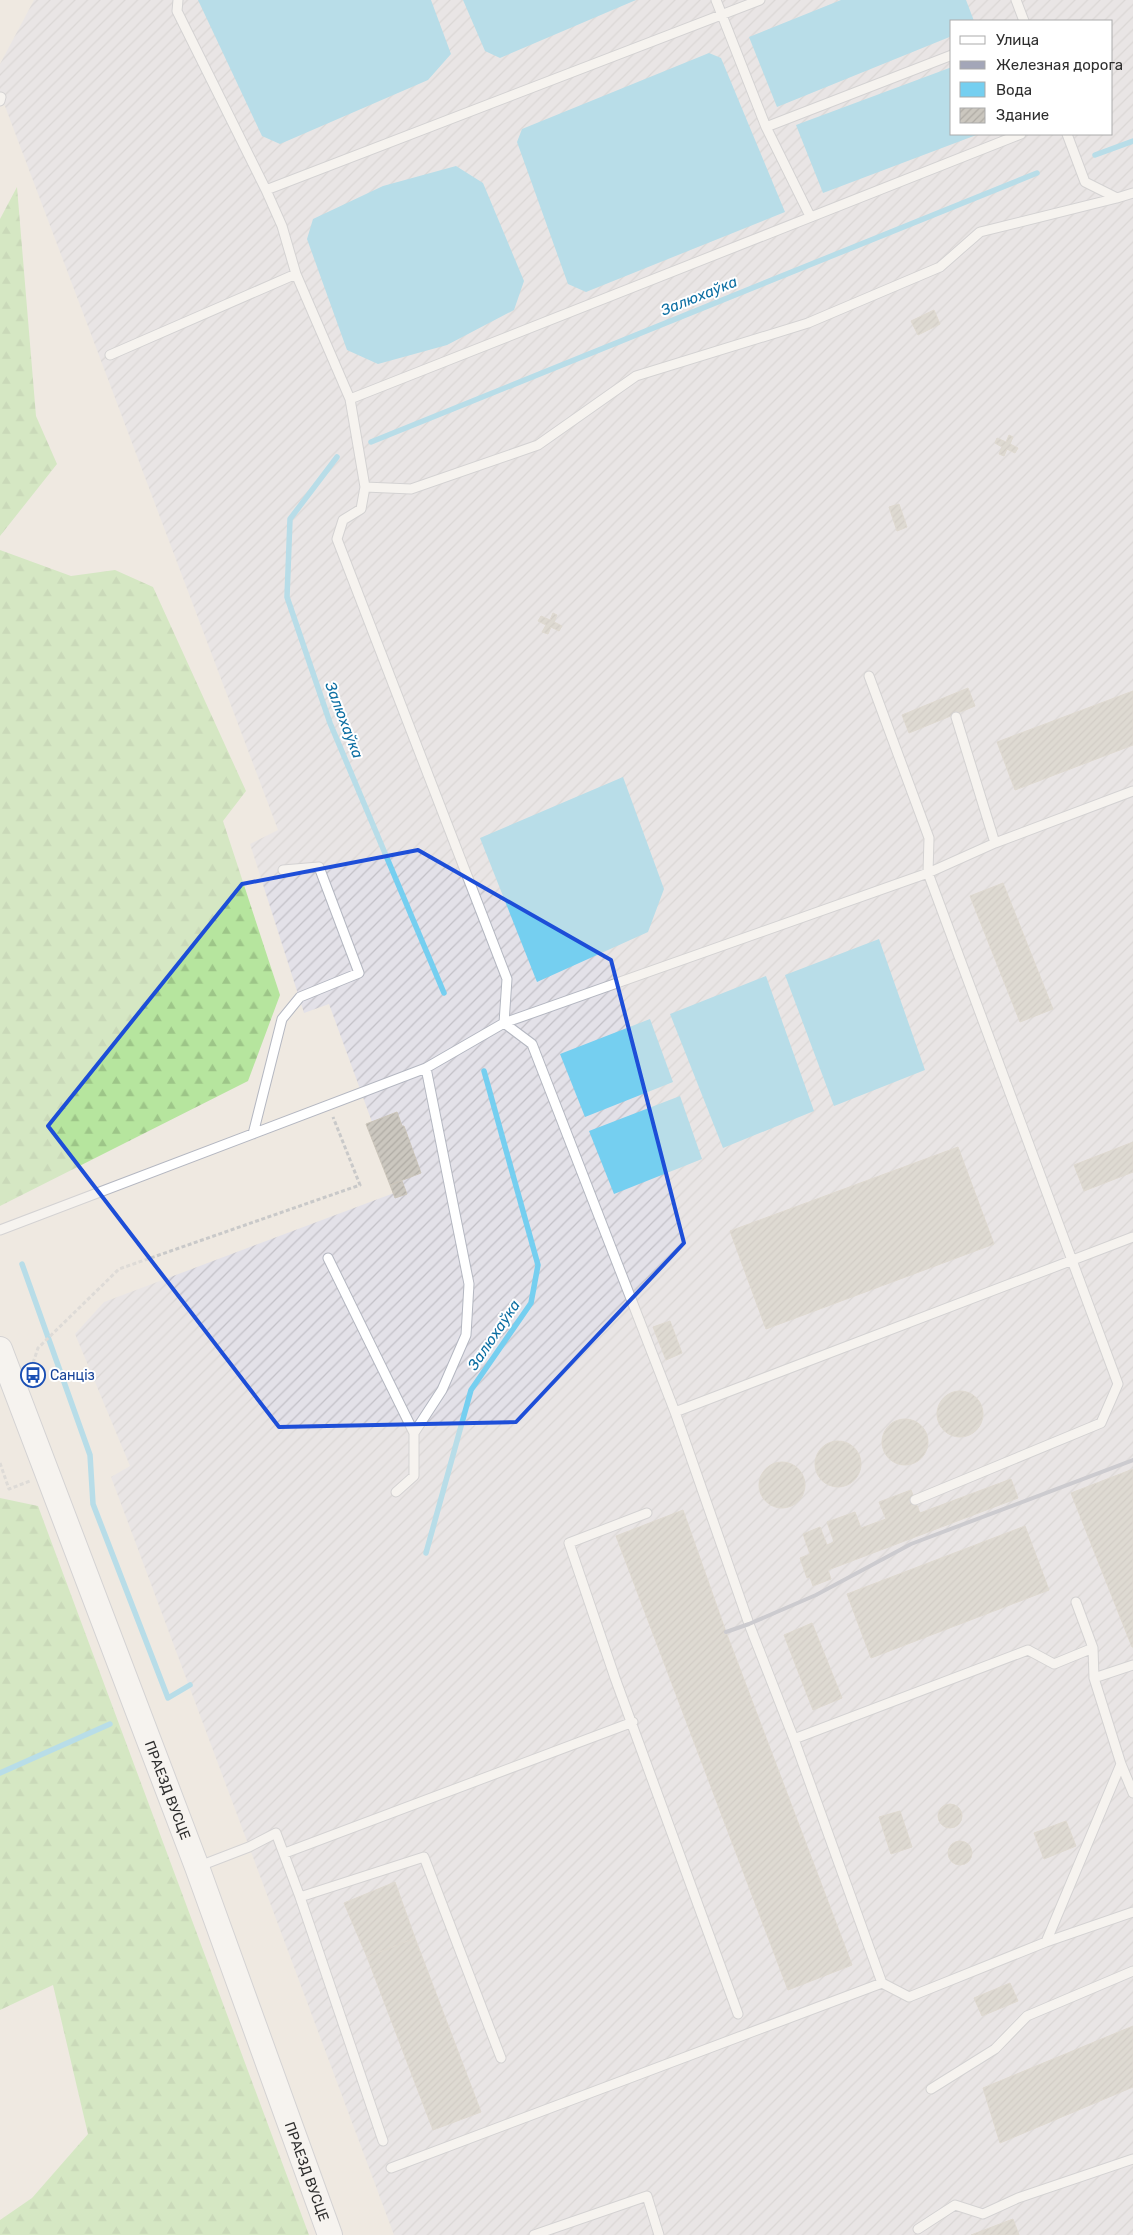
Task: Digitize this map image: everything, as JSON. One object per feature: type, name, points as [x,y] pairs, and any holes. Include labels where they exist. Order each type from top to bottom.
[{"type":"street","name":"ПРАЕЗД ВУСЦЕ","points":[[1,1356],[197,1867],[330,2235]]},
{"type":"lane","points":[[178,0],[177,11],[282,226],[296,274],[350,399],[365,487],[361,509],[343,520],[337,539],[507,979],[504,1023]]},
{"type":"lane","points":[[716,0],[766,127],[810,216]]},
{"type":"lane","points":[[266,190],[760,0]]},
{"type":"lane","points":[[1016,0],[1024,20]]},
{"type":"lane","points":[[766,127],[950,56]]},
{"type":"lane","points":[[350,399],[1018,135]]},
{"type":"lane","points":[[1067,135],[1085,182],[1117,198]]},
{"type":"lane","points":[[365,487],[411,489],[538,445],[636,376],[808,323],[940,267],[980,232],[1133,193]]},
{"type":"lane","points":[[110,355],[296,274]]},
{"type":"lane","points":[[869,676],[929,838],[928,873],[1118,1384],[1101,1424],[915,1500]]},
{"type":"lane","points":[[956,717],[995,843]]},
{"type":"lane","points":[[0,1230],[426,1068],[504,1023],[928,873],[995,843],[1133,791]]},
{"type":"lane","points":[[253,1134],[282,1019],[300,997],[358,973],[320,867],[283,870]]},
{"type":"lane","points":[[504,1023],[532,1044],[674,1412],[749,1624],[794,1739],[882,1983],[909,1997],[1046,1942],[1133,1912]]},
{"type":"lane","points":[[414,1433],[442,1390],[466,1335],[469,1284],[426,1068]]},
{"type":"lane","points":[[674,1412],[1133,1238]]},
{"type":"lane","points":[[328,1258],[414,1433],[414,1476],[396,1492]]},
{"type":"lane","points":[[647,1513],[569,1543],[738,2014]]},
{"type":"lane","points":[[1076,1602],[1093,1648],[1094,1678],[1121,1764],[1133,1793]]},
{"type":"lane","points":[[794,1739],[1028,1650],[1054,1664],[1093,1648]]},
{"type":"lane","points":[[1094,1678],[1133,1665]]},
{"type":"lane","points":[[285,1853],[633,1722]]},
{"type":"lane","points":[[1046,1942],[1121,1764]]},
{"type":"lane","points":[[197,1867],[249,1847],[276,1833],[285,1853],[383,2141]]},
{"type":"lane","points":[[300,1897],[424,1857],[500,2058]]},
{"type":"lane","points":[[931,2089],[995,2048],[1027,2016],[1133,1971]]},
{"type":"lane","points":[[391,2168],[882,1983]]},
{"type":"lane","points":[[918,2229],[955,2205],[983,2214],[1018,2198],[1133,2159]]},
{"type":"lane","points":[[534,2235],[647,2196],[660,2235]]},
{"type":"path","points":[[33,1375],[30,1367],[38,1348],[119,1269],[360,1185],[328,1105]]},
{"type":"path","points":[[0,1463],[10,1489]]},
{"type":"highlighted area","points":[[418,850],[611,960],[684,1243],[516,1422],[279,1427],[48,1126],[242,884]]},
{"type":"shaded area","points":[[34,0],[1133,0],[1133,2235],[394,2235],[111,1477],[130,1466],[75,1334],[104,1302],[394,1193],[367,1124],[372,1122],[329,1004],[304,1013],[250,844],[278,830],[0,93],[0,64]]},
{"type":"green space","points":[[17,187],[36,416],[57,464],[0,536],[0,219]]},
{"type":"green space","points":[[0,550],[71,576],[115,570],[153,587],[246,791],[223,821],[280,995],[248,1081],[0,1206]]},
{"type":"green space","points":[[0,1498],[38,1506],[309,2235],[0,2235],[0,2220],[32,2198],[88,2134],[53,1985],[0,2010]]},
{"type":"water","points":[[198,0],[431,0],[451,54],[428,80],[280,144],[262,136]]},
{"type":"water","points":[[463,0],[636,0],[500,58],[485,51]]},
{"type":"water","points":[[841,0],[966,0],[974,20],[950,20],[950,37],[777,107],[749,37]]},
{"type":"water","points":[[709,53],[721,58],[785,212],[586,292],[568,284],[517,142],[522,129]]},
{"type":"water","points":[[950,68],[950,135],[976,135],[823,193],[796,125]]},
{"type":"water","points":[[456,166],[483,183],[524,281],[514,310],[447,345],[378,364],[347,350],[307,239],[313,219],[383,186]]},
{"type":"water","points":[[623,777],[664,889],[648,932],[537,982],[480,838]]},
{"type":"water","points":[[879,939],[925,1070],[834,1106],[785,975]]},
{"type":"water","points":[[766,976],[814,1111],[723,1148],[670,1014]]},
{"type":"water","points":[[650,1019],[673,1082],[585,1117],[560,1054]]},
{"type":"water","points":[[680,1096],[702,1159],[614,1194],[589,1131]]},
{"type":"building","points":[[934,310],[940,324],[918,335],[911,321]]},
{"type":"building","points":[[1009,435],[1013,437],[1010,444],[1018,448],[1015,453],[1007,449],[1004,456],[999,454],[1002,447],[995,443],[997,438],[1006,442]]},
{"type":"building","points":[[899,504],[907,527],[897,531],[889,507]]},
{"type":"building","points":[[553,613],[557,615],[554,622],[562,626],[559,631],[551,627],[548,634],[542,632],[546,625],[538,621],[541,616],[550,620]]},
{"type":"building","points":[[968,688],[975,706],[909,733],[902,715]]},
{"type":"building","points":[[1133,691],[1133,745],[1015,790],[997,742]]},
{"type":"building","points":[[1003,883],[1053,1009],[1020,1022],[970,896]]},
{"type":"building","points":[[397,1112],[421,1173],[390,1185],[366,1124]]},
{"type":"building","points":[[1133,1142],[1133,1172],[1084,1191],[1074,1165]]},
{"type":"building","points":[[958,1147],[994,1244],[766,1329],[730,1231]]},
{"type":"building","points":[[402,1181],[407,1194],[395,1198],[390,1185]]},
{"type":"building","points":[[670,1321],[682,1353],[666,1360],[653,1327]]},
{"type":"building","points":[[956,1391],[964,1391],[973,1395],[979,1401],[983,1414],[979,1427],[973,1433],[964,1437],[956,1437],[947,1433],[941,1427],[937,1418],[937,1410],[941,1401],[947,1395]]},
{"type":"building","points":[[901,1419],[909,1419],[918,1423],[924,1429],[928,1442],[924,1455],[918,1461],[909,1465],[901,1465],[892,1461],[886,1455],[882,1446],[882,1438],[886,1429],[892,1423]]},
{"type":"building","points":[[834,1441],[842,1441],[851,1445],[857,1451],[861,1464],[857,1477],[851,1483],[842,1487],[834,1487],[825,1483],[819,1477],[815,1468],[815,1460],[819,1451],[825,1445]]},
{"type":"building","points":[[778,1462],[786,1462],[795,1466],[801,1472],[805,1485],[801,1498],[795,1504],[786,1508],[778,1508],[769,1504],[763,1498],[759,1489],[759,1481],[763,1472],[769,1466]]},
{"type":"building","points":[[1133,1469],[1133,1647],[1132,1647],[1071,1493]]},
{"type":"building","points":[[1011,1479],[1018,1498],[828,1570],[831,1579],[813,1586],[810,1577],[807,1578],[800,1558],[810,1554],[803,1534],[820,1527],[827,1545],[834,1542],[827,1522],[855,1512],[861,1528],[886,1519],[879,1502],[911,1490],[920,1513]]},
{"type":"building","points":[[683,1510],[726,1632],[852,1965],[788,1990],[616,1536]]},
{"type":"building","points":[[1025,1526],[1049,1590],[871,1658],[847,1594]]},
{"type":"building","points":[[812,1623],[842,1698],[813,1710],[784,1635]]},
{"type":"building","points":[[950,1804],[959,1807],[962,1816],[959,1825],[950,1828],[941,1825],[938,1816],[941,1807]]},
{"type":"building","points":[[900,1811],[912,1847],[891,1854],[879,1817]]},
{"type":"building","points":[[1066,1821],[1076,1846],[1044,1859],[1034,1833]]},
{"type":"building","points":[[960,1841],[969,1844],[972,1853],[969,1862],[960,1865],[951,1862],[948,1853],[951,1844]]},
{"type":"building","points":[[395,1882],[415,1938],[367,1957],[344,1903]]},
{"type":"building","points":[[415,1938],[481,2112],[433,2130],[367,1957]]},
{"type":"building","points":[[1010,1983],[1018,2001],[982,2016],[974,1998]]},
{"type":"building","points":[[1133,2026],[1133,2087],[1000,2143],[983,2088]]},
{"type":"building","points":[[1013,2219],[1019,2235],[971,2235]]},
{"type":"waterway","name":"Залюхаўка","points":[[1095,155],[1133,141]]},
{"type":"waterway","name":"Залюхаўка","points":[[371,442],[1037,173]]},
{"type":"waterway","name":"Залюхаўка","points":[[337,457],[290,519],[287,597],[330,723],[444,993]]},
{"type":"waterway","name":"Залюхаўка","points":[[426,1553],[471,1390],[531,1303],[538,1265],[484,1071]]},
{"type":"waterway","points":[[22,1264],[90,1455],[93,1504],[168,1698],[190,1685]]},
{"type":"waterway","name":"Залюхаўка","points":[[0,1773],[110,1724]]},
{"type":"railway","points":[[726,1632],[816,1595],[911,1544],[1133,1460]]},
{"type":"place","name":"Санціз","points":[[33,1375]]}]
